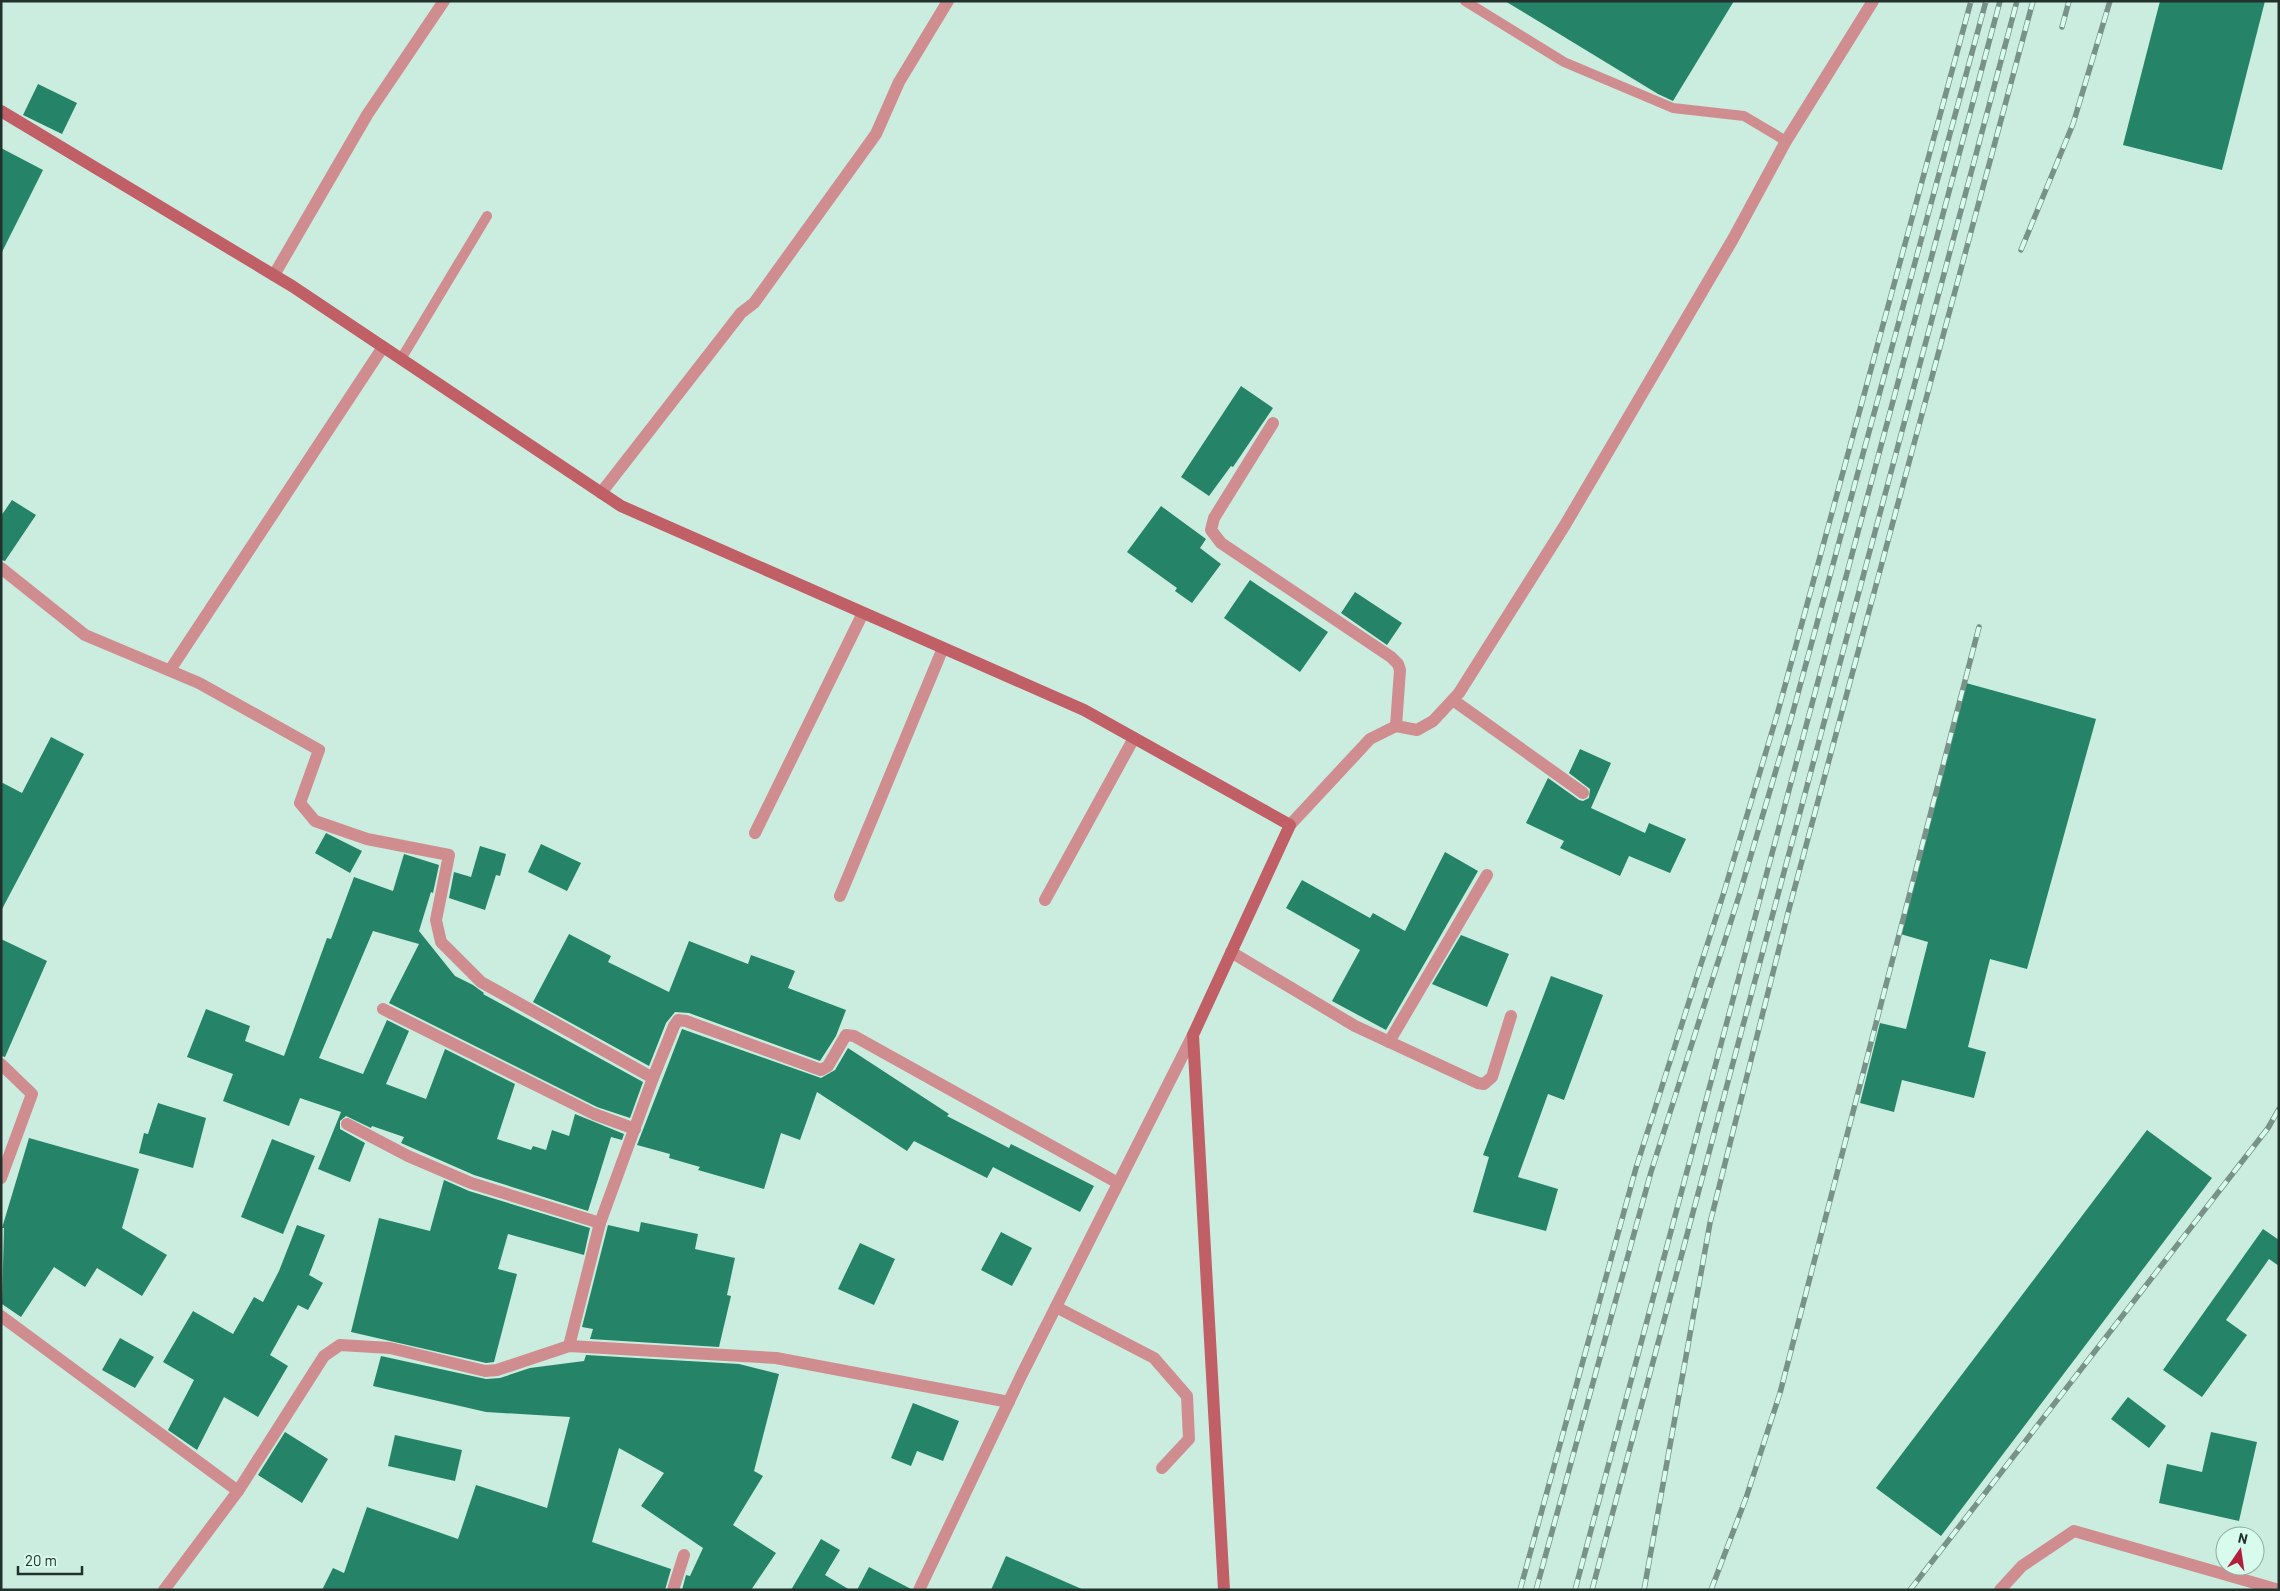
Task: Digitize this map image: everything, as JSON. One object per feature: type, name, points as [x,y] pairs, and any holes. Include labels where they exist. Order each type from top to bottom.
[{"type":"street","points":[[274,275],[367,115],[444,1]]},
{"type":"street","points":[[601,492],[741,313],[754,303],[876,134],[899,82],[948,1]]},
{"type":"street","points":[[919,1590],[1009,1402],[1193,1034],[1290,825],[1370,739],[1396,726],[1417,730],[1434,721],[1453,700],[1565,525],[1733,239],[1786,141],[1873,1]]},
{"type":"street","points":[[1,111],[274,275],[620,506],[1084,710],[1290,825]]},
{"type":"street","points":[[170,670],[383,347]]},
{"type":"street","points":[[1273,423],[1214,518],[1211,530],[1221,543],[1391,657],[1398,664],[1400,670],[1396,726]]},
{"type":"street","points":[[1,568],[85,635],[199,682],[319,750],[300,803],[316,821],[367,839],[449,855],[436,920],[441,942],[481,982],[653,1078]]},
{"type":"street","points":[[755,833],[863,613]]},
{"type":"street","points":[[840,896],[943,648]]},
{"type":"street","points":[[1453,700],[1583,793]]},
{"type":"street","points":[[1045,900],[1134,738]]},
{"type":"street","points":[[1389,1042],[1487,875]]},
{"type":"street","points":[[1231,952],[1355,1026],[1484,1084],[1492,1077],[1511,1016]]},
{"type":"street","points":[[383,1009],[594,1114],[635,1129]]},
{"type":"street","points":[[569,1346],[600,1223],[653,1078],[678,1020],[686,1021],[821,1070],[828,1066],[846,1035],[854,1036],[1118,1183]]},
{"type":"street","points":[[1193,1034],[1224,1590]]},
{"type":"street","points":[[1,1064],[32,1094],[1,1178]]},
{"type":"street","points":[[347,1124],[408,1156],[471,1183],[600,1223]]},
{"type":"street","points":[[1056,1307],[1154,1358],[1187,1396],[1189,1439],[1162,1468]]},
{"type":"street","points":[[1,1316],[238,1491]]},
{"type":"street","points":[[164,1590],[238,1491],[324,1356],[340,1345],[390,1348],[485,1371],[497,1370],[569,1346],[776,1358],[1009,1402]]},
{"type":"street","points":[[2000,1590],[2022,1566],[2074,1531],[2279,1590]]},
{"type":"street","points":[[673,1590],[684,1555]]},
{"type":"lane","points":[[1465,1],[1564,62],[1674,108],[1744,116],[1786,141]]},
{"type":"lane","points":[[401,358],[487,216]]},
{"type":"building","points":[[1505,1],[1734,1],[1673,101],[1658,94]]},
{"type":"building","points":[[2160,1],[2265,1],[2222,170],[2123,145]]},
{"type":"building","points":[[38,84],[77,103],[62,134],[23,115]]},
{"type":"building","points":[[1,148],[43,170],[1,254]]},
{"type":"building","points":[[1241,386],[1273,408],[1233,467],[1231,466],[1209,496],[1181,477]]},
{"type":"building","points":[[12,500],[36,515],[5,561],[1,560],[1,516]]},
{"type":"building","points":[[1161,506],[1206,539],[1200,548],[1221,564],[1192,603],[1175,591],[1177,588],[1127,552]]},
{"type":"building","points":[[1250,580],[1328,632],[1300,672],[1224,618]]},
{"type":"building","points":[[1355,592],[1402,623],[1387,645],[1341,613]]},
{"type":"building","points":[[1966,683],[2096,719],[2027,969],[1990,959],[1968,1047],[1986,1052],[1974,1098],[1902,1080],[1894,1112],[1860,1103],[1880,1023],[1906,1029],[1928,942],[1897,933]]},
{"type":"building","points":[[51,737],[84,754],[1,911],[1,782],[22,793]]},
{"type":"building","points":[[1580,749],[1611,763],[1591,808],[1645,833],[1649,823],[1686,839],[1670,873],[1629,856],[1620,876],[1560,848],[1564,841],[1526,823],[1548,778],[1579,800],[1583,801],[1589,798],[1590,789],[1569,773]]},
{"type":"building","points":[[326,833],[362,851],[350,873],[315,853]]},
{"type":"building","points":[[541,844],[581,863],[567,891],[528,872]]},
{"type":"building","points":[[480,846],[506,854],[500,876],[496,875],[485,910],[449,898],[454,872],[471,877]]},
{"type":"building","points":[[1445,852],[1478,871],[1386,1030],[1332,1001],[1360,950],[1286,908],[1302,880],[1370,918],[1373,913],[1405,931]]},
{"type":"building","points":[[404,854],[439,865],[433,893],[431,892],[419,931],[455,976],[473,985],[483,994],[643,1082],[630,1118],[597,1107],[389,1003],[419,944],[373,931],[319,1058],[363,1074],[387,1020],[409,1031],[386,1084],[426,1099],[445,1049],[515,1084],[497,1139],[531,1150],[533,1146],[546,1150],[552,1130],[569,1136],[575,1114],[624,1134],[622,1140],[611,1137],[588,1211],[474,1175],[401,1143],[404,1137],[372,1126],[371,1128],[346,1116],[340,1121],[340,1129],[365,1143],[350,1182],[318,1169],[341,1112],[300,1098],[289,1126],[223,1101],[233,1074],[187,1057],[206,1009],[250,1026],[245,1041],[284,1056],[327,938],[331,939],[354,877],[393,891]]},
{"type":"building","points":[[569,934],[611,956],[608,962],[669,992],[689,941],[748,964],[751,955],[795,971],[788,988],[846,1010],[836,1036],[820,1061],[689,1013],[675,1012],[666,1023],[649,1066],[533,1002]]},
{"type":"building","points":[[1461,935],[1509,954],[1487,1007],[1432,984]]},
{"type":"building","points":[[1,939],[47,961],[5,1057],[1,1056]]},
{"type":"building","points":[[1551,976],[1603,995],[1564,1100],[1548,1094],[1518,1177],[1558,1189],[1546,1231],[1473,1212],[1489,1157],[1483,1155]]},
{"type":"building","points":[[682,1029],[821,1078],[835,1070],[848,1048],[949,1114],[947,1116],[1009,1148],[1011,1144],[1094,1186],[1080,1212],[993,1167],[987,1178],[914,1141],[907,1151],[817,1092],[800,1140],[781,1133],[764,1189],[698,1170],[700,1167],[669,1158],[670,1154],[637,1145]]},
{"type":"building","points":[[158,1103],[206,1118],[193,1168],[139,1153],[144,1133],[148,1134]]},
{"type":"building","points":[[2147,1130],[2212,1178],[1941,1536],[1876,1488]]},
{"type":"building","points":[[29,1138],[139,1169],[122,1228],[167,1255],[142,1296],[97,1268],[85,1287],[54,1267],[21,1317],[2,1304],[4,1228],[2,1228]]},
{"type":"building","points":[[272,1139],[315,1156],[283,1234],[241,1217]]},
{"type":"building","points":[[444,1180],[469,1191],[590,1228],[584,1255],[508,1234],[498,1269],[517,1274],[494,1362],[486,1363],[351,1332],[379,1218],[430,1231]]},
{"type":"building","points":[[641,1222],[698,1234],[695,1249],[735,1258],[727,1295],[731,1296],[719,1347],[590,1339],[593,1329],[582,1327],[608,1225],[639,1232]]},
{"type":"building","points":[[297,1225],[325,1235],[309,1275],[323,1283],[308,1310],[298,1305],[270,1355],[288,1366],[258,1417],[224,1397],[197,1450],[168,1430],[194,1380],[163,1362],[193,1311],[233,1334],[254,1297],[263,1302],[279,1271]]},
{"type":"building","points":[[2263,1229],[2279,1240],[2279,1266],[2269,1259],[2226,1320],[2247,1335],[2202,1397],[2163,1370]]},
{"type":"building","points":[[1001,1232],[1032,1248],[1012,1286],[981,1270]]},
{"type":"building","points":[[860,1243],[895,1259],[874,1305],[838,1289]]},
{"type":"building","points":[[120,1338],[154,1357],[135,1388],[102,1370]]},
{"type":"building","points":[[586,1355],[739,1364],[779,1374],[754,1471],[763,1476],[733,1525],[776,1553],[751,1590],[682,1590],[686,1575],[690,1576],[703,1548],[641,1506],[664,1473],[619,1448],[592,1542],[671,1569],[665,1590],[322,1590],[333,1568],[344,1573],[367,1507],[458,1539],[476,1485],[547,1508],[570,1417],[486,1412],[373,1386],[381,1356],[486,1379],[500,1378],[530,1368],[584,1361]]},
{"type":"building","points":[[2128,1397],[2166,1426],[2149,1448],[2111,1419]]},
{"type":"building","points":[[913,1403],[959,1421],[943,1461],[917,1451],[911,1466],[891,1458]]},
{"type":"building","points":[[285,1432],[328,1459],[302,1503],[258,1475]]},
{"type":"building","points":[[2211,1432],[2257,1442],[2239,1521],[2159,1503],[2167,1464],[2202,1472]]},
{"type":"building","points":[[395,1435],[462,1450],[455,1481],[388,1466]]},
{"type":"building","points":[[821,1539],[840,1550],[825,1575],[850,1590],[791,1590]]},
{"type":"building","points":[[1006,1556],[1084,1590],[991,1590]]},
{"type":"building","points":[[869,1567],[911,1589],[911,1590],[857,1590]]},
{"type":"railway","points":[[1520,1590],[1636,1168],[1724,892],[1777,715],[1971,1]]},
{"type":"railway","points":[[1536,1590],[1651,1172],[1739,896],[1791,719],[1986,1]]},
{"type":"railway","points":[[1575,1590],[2000,1]]},
{"type":"railway","points":[[1592,1590],[2017,1]]},
{"type":"railway","points":[[1644,1590],[1710,1223],[1789,909],[2033,1]]},
{"type":"railway","points":[[2062,27],[2069,1]]},
{"type":"railway","points":[[2021,250],[2073,124],[2110,1]]},
{"type":"railway","points":[[1711,1590],[1746,1498],[1780,1393],[1979,627]]},
{"type":"railway","points":[[1910,1590],[2268,1128],[2279,1109]]}]
